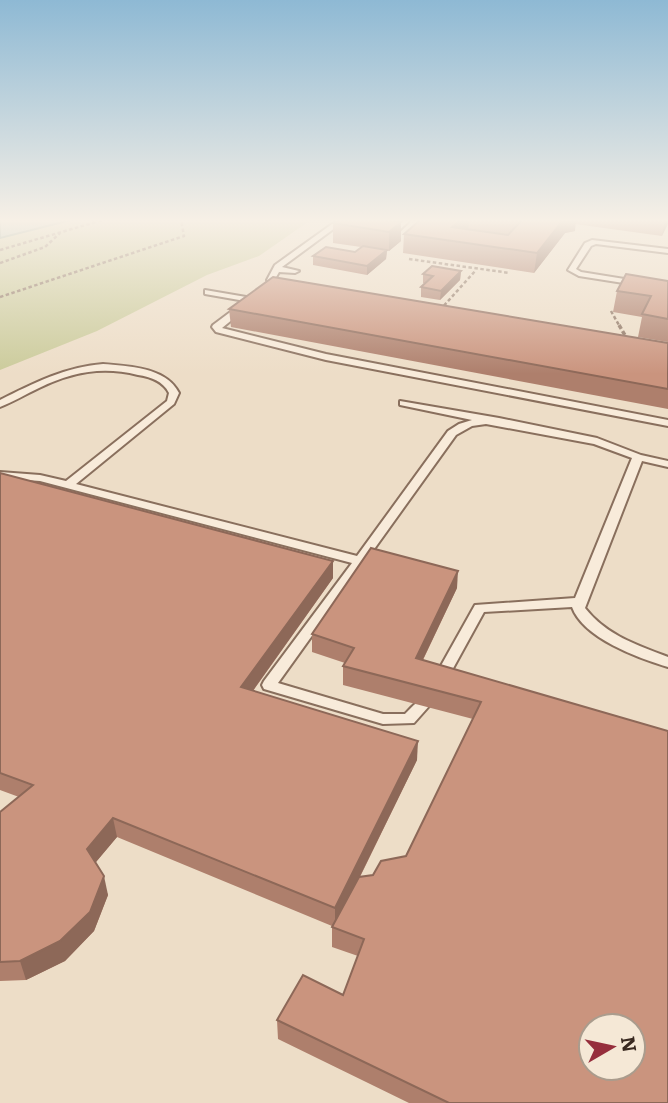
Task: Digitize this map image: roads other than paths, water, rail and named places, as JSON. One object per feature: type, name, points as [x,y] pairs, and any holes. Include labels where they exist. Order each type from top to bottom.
[{"type":"lane","points":[[275,270],[263,292],[216,327],[326,357],[668,424]]},
{"type":"lane","points":[[573,270],[579,274],[668,288]]},
{"type":"lane","points":[[208,292],[299,290]]},
{"type":"lane","points":[[326,357],[337,347]]},
{"type":"lane","points":[[0,404],[64,373],[99,365],[116,366],[159,378],[171,385],[174,393],[170,402],[68,485]]},
{"type":"lane","points":[[403,403],[597,441],[638,457],[668,464]]},
{"type":"lane","points":[[423,705],[409,719],[383,719],[269,685],[452,433],[463,425],[478,420],[499,421]]},
{"type":"lane","points":[[638,457],[578,608],[589,626],[620,643],[668,662]]},
{"type":"lane","points":[[0,475],[22,475],[68,485],[360,561]]},
{"type":"lane","points":[[438,683],[480,608],[581,602]]}]
